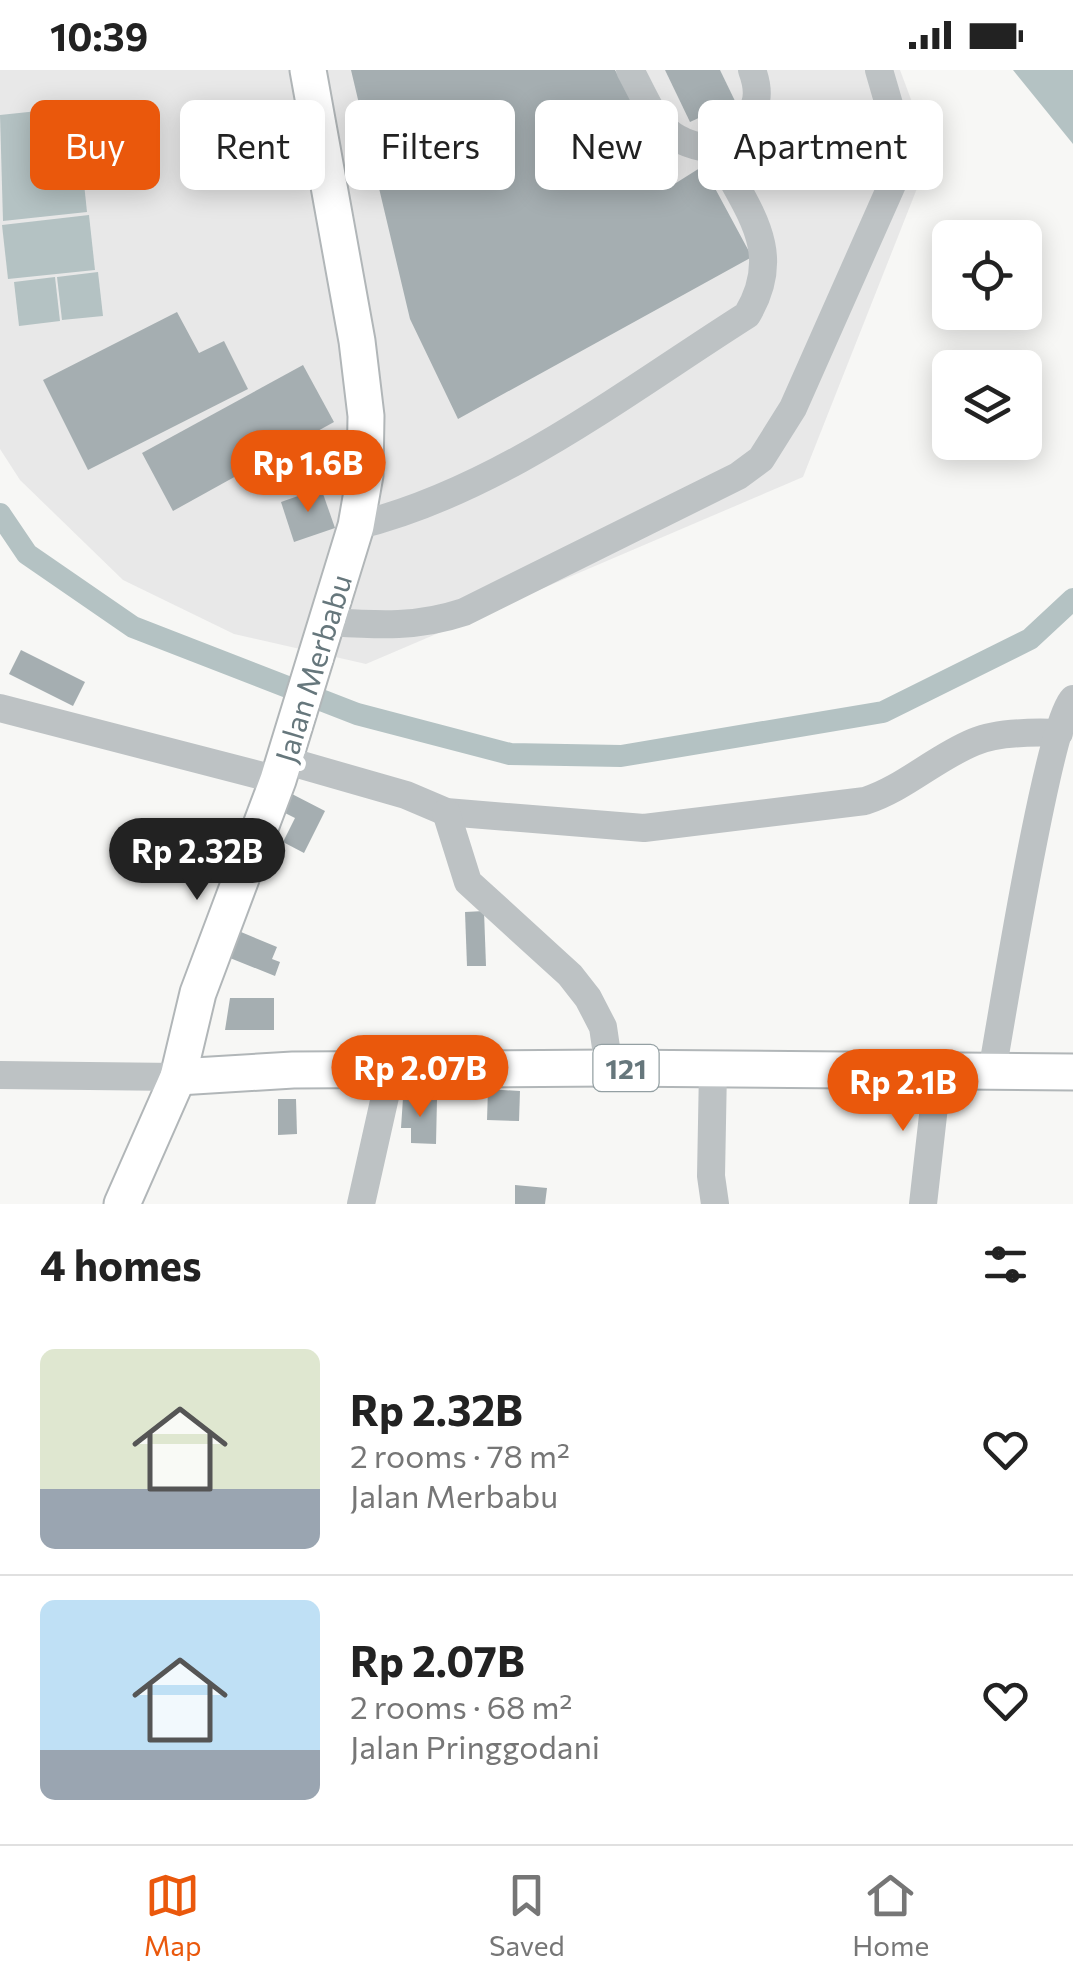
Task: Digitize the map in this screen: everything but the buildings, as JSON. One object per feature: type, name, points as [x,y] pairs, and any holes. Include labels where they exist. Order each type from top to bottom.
[{"type":"main road","name":"Jalan Merbabu","points":[[122,1204],[178,1078],[198,993],[283,763],[356,526],[365,475],[366,416],[357,341],[308,70]]},
{"type":"main road","name":"121","points":[[178,1078],[293,1070],[1073,1072]]},
{"type":"street","points":[[630,70],[663,131],[698,148]]},
{"type":"street","points":[[752,70],[757,100]]},
{"type":"street","points":[[327,622],[394,626],[432,623],[464,612],[738,476],[761,458],[794,408],[898,171],[897,132],[880,70]]},
{"type":"street","points":[[356,526],[398,516],[463,490],[542,445],[747,315],[761,292],[765,272],[762,235],[738,190]]},
{"type":"street","points":[[992,1072],[1048,770],[1065,707],[1072,701]]},
{"type":"street","points":[[0,708],[283,763],[406,795],[446,812],[644,828],[865,800],[890,793],[975,741],[1059,733]]},
{"type":"street","points":[[446,812],[468,882],[570,975],[603,1027],[609,1068]]},
{"type":"street","points":[[713,1069],[711,1176],[715,1204]]},
{"type":"street","points":[[361,1204],[391,1070]]},
{"type":"street","points":[[923,1204],[938,1071]]},
{"type":"street","points":[[0,1075],[178,1078]]},
{"type":"shaded area","points":[[0,70],[900,70],[911,100],[698,100],[698,190],[916,190],[803,477],[366,664],[234,634],[123,580],[20,480],[0,449]]},
{"type":"shaded area","points":[[1013,70],[1073,70],[1073,144]]},
{"type":"shaded area","points":[[30,112],[30,190],[85,190],[87,212],[3,221],[0,115]]},
{"type":"shaded area","points":[[89,215],[95,270],[8,279],[2,225]]},
{"type":"shaded area","points":[[98,272],[103,316],[62,320],[57,277]]},
{"type":"shaded area","points":[[55,277],[60,321],[19,326],[14,282]]},
{"type":"waterway","points":[[0,514],[27,554],[133,627],[357,714],[510,754],[621,756],[883,712],[1030,639],[1073,599]]}]
